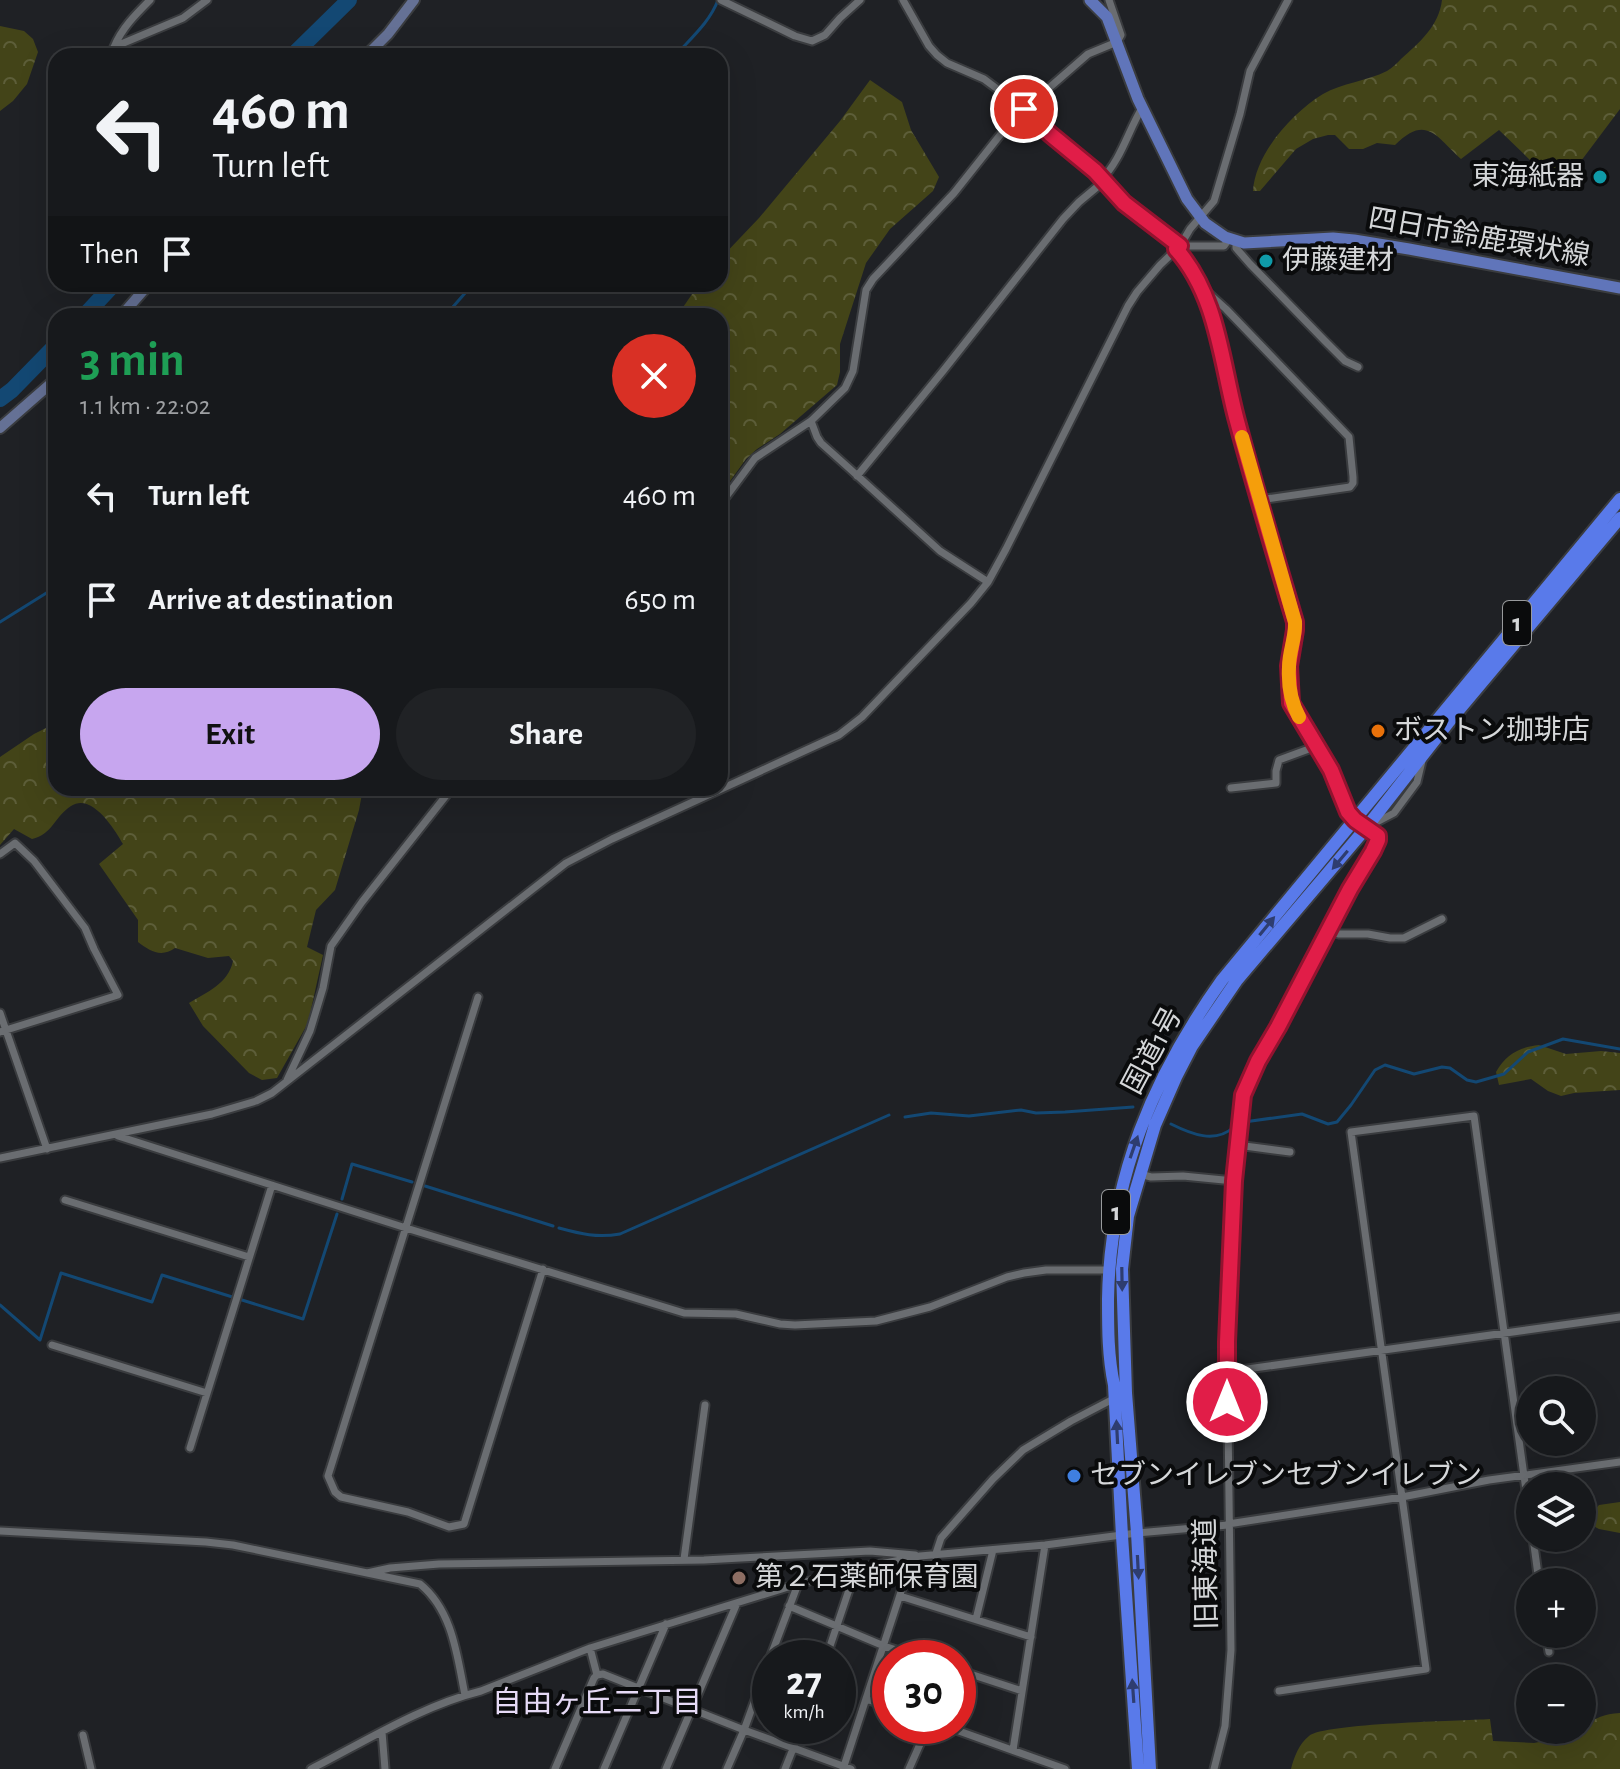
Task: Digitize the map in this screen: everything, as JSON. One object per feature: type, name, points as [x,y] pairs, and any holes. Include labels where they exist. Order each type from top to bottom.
[{"type":"highway","name":"国道1号","points":[[1574,564],[1620,499]]},
{"type":"highway","name":"国道1号","points":[[1150,1769],[1137,1533],[1120,1396],[1114,1385],[1108,1337],[1109,1270],[1117,1207],[1130,1157],[1164,1072],[1207,1011],[1231,969],[1574,564],[1620,518]]},
{"type":"highway","name":"国道1号","points":[[1138,1769],[1122,1536],[1122,1269],[1128,1216],[1155,1125],[1207,1011],[1366,828],[1547,596]]},
{"type":"main road","points":[[374,48],[414,0]]},
{"type":"main road","points":[[1090,0],[1107,17],[1142,108],[1187,199],[1199,218],[1232,240]]},
{"type":"main road","name":"四日市鈴鹿環状線","points":[[1232,240],[1244,243],[1333,238],[1354,240],[1620,288]]},
{"type":"main road","points":[[128,308],[142,292]]},
{"type":"main road","points":[[0,428],[48,386]]},
{"type":"street","points":[[150,0],[130,19],[114,47],[183,18],[207,0]]},
{"type":"street","points":[[722,0],[795,36],[812,41],[825,35],[860,0]]},
{"type":"street","points":[[903,0],[937,55],[947,63],[984,79],[1024,109],[1095,171],[1124,203],[1178,247],[1203,289],[1295,622],[1289,666],[1291,703],[1331,770],[1348,812],[1366,828],[1394,813],[1417,782],[1424,755]]},
{"type":"street","points":[[728,494],[755,458],[811,421],[849,382],[868,285],[954,193],[994,141],[1024,109],[1088,54],[1117,42],[1121,35],[1109,0]]},
{"type":"street","points":[[728,786],[828,740],[851,726],[911,667],[988,582],[1128,306],[1214,201],[1250,71],[1288,0]]},
{"type":"street","points":[[857,476],[1054,229],[1102,181],[1118,158],[1142,108]]},
{"type":"street","points":[[1178,247],[1224,246],[1232,240],[1250,264],[1324,340],[1345,361],[1358,367]]},
{"type":"street","points":[[1203,289],[1349,437],[1353,477],[1350,487],[1259,500]]},
{"type":"street","points":[[811,421],[821,443],[857,476],[940,551],[988,582]]},
{"type":"street","points":[[1231,788],[1276,783],[1279,760],[1317,746]]},
{"type":"street","points":[[287,1082],[310,1031],[331,946],[446,796]]},
{"type":"street","points":[[0,1158],[212,1114],[272,1093],[566,863],[705,796]]},
{"type":"street","name":"旧東海道","points":[[1214,1769],[1225,1726],[1231,1650],[1226,1372],[1234,1181],[1241,1107],[1246,1086],[1378,840],[1378,836],[1366,828]]},
{"type":"street","points":[[0,854],[15,843],[34,861],[85,928],[118,995],[3,1032]]},
{"type":"street","points":[[1327,931],[1404,938],[1442,919]]},
{"type":"street","points":[[478,997],[328,1476],[335,1492],[351,1501],[408,1512],[449,1527],[464,1524],[543,1269]]},
{"type":"street","points":[[0,1013],[3,1032],[47,1149]]},
{"type":"street","points":[[1279,1691],[1426,1669],[1351,1132],[1474,1116],[1523,1472]]},
{"type":"street","points":[[116,1135],[684,1313],[736,1314],[795,1325],[876,1321],[930,1307],[1024,1273],[1109,1270]]},
{"type":"street","points":[[1237,1145],[1290,1152]]},
{"type":"street","points":[[1140,1174],[1234,1181]]},
{"type":"street","points":[[190,1448],[272,1185]]},
{"type":"street","points":[[65,1200],[249,1257]]},
{"type":"street","points":[[1226,1372],[1620,1317]]},
{"type":"street","points":[[52,1345],[207,1393]]},
{"type":"street","points":[[935,1556],[941,1538],[1023,1450],[1120,1396]]},
{"type":"street","points":[[684,1559],[705,1405]]},
{"type":"street","points":[[1545,1472],[1620,1462]]},
{"type":"street","points":[[311,1769],[382,1732],[465,1695],[590,1648],[856,1569],[916,1557],[1228,1524],[1516,1476]]},
{"type":"street","points":[[0,1531],[206,1542],[281,1554],[420,1584],[436,1600],[452,1634],[465,1695]]},
{"type":"street","points":[[1013,1750],[1045,1545]]},
{"type":"street","points":[[976,1619],[993,1550]]},
{"type":"street","points":[[367,1573],[439,1564],[870,1551],[916,1557]]},
{"type":"street","points":[[886,1640],[916,1557]]},
{"type":"street","points":[[832,1640],[856,1569]]},
{"type":"street","points":[[777,1640],[798,1584]]},
{"type":"street","points":[[900,1596],[1031,1637]]},
{"type":"street","points":[[666,1769],[737,1603]]},
{"type":"street","points":[[789,1606],[872,1641]]},
{"type":"street","points":[[604,1769],[666,1624]]},
{"type":"street","points":[[555,1769],[597,1675],[590,1648]]},
{"type":"street","points":[[1548,1648],[1549,1652]]},
{"type":"street","points":[[597,1675],[603,1674],[846,1768],[872,1681]]},
{"type":"street","points":[[976,1676],[1022,1691]]},
{"type":"street","points":[[866,1699],[872,1701]]},
{"type":"street","points":[[727,1769],[752,1708]]},
{"type":"street","points":[[382,1732],[385,1769]]},
{"type":"street","points":[[83,1735],[91,1769]]},
{"type":"street","points":[[976,1737],[1065,1769]]},
{"type":"street","points":[[785,1769],[797,1744]]},
{"type":"street","points":[[909,1769],[920,1744]]},
{"type":"green space","points":[[1442,0],[1620,0],[1620,109],[1560,189],[1499,130],[1461,159],[1437,136],[1423,130],[1415,131],[1395,145],[1377,143],[1363,149],[1349,149],[1335,135],[1313,139],[1296,149],[1260,191],[1253,191],[1260,163],[1288,123],[1323,94],[1391,68],[1427,33],[1437,18]]},
{"type":"green space","points":[[0,26],[24,31],[33,39],[38,52],[27,84],[0,111]]},
{"type":"green space","points":[[870,80],[902,102],[911,130],[939,177],[933,191],[890,229],[866,263],[840,344],[837,385],[780,434],[757,449],[728,484],[728,308],[682,308],[694,292],[728,292],[728,251],[840,121]]},
{"type":"green space","points":[[48,727],[48,796],[362,796],[335,890],[316,910],[307,947],[323,955],[308,1023],[277,1078],[262,1080],[249,1073],[203,1026],[189,1003],[227,976],[233,961],[229,956],[208,958],[175,948],[160,953],[138,942],[138,920],[99,864],[123,844],[109,822],[95,808],[79,803],[71,806],[39,837],[32,839],[14,829],[0,845],[0,757]]},
{"type":"green space","points":[[1539,1045],[1566,1054],[1620,1053],[1620,1090],[1561,1096],[1531,1079],[1499,1085],[1496,1072],[1504,1060],[1520,1050]]},
{"type":"green space","points":[[1620,1502],[1620,1533],[1596,1527],[1596,1508],[1599,1505]]},
{"type":"green space","points":[[1620,1713],[1620,1769],[1291,1769],[1297,1751],[1309,1736],[1340,1728],[1490,1719],[1493,1741],[1596,1744],[1596,1719]]},
{"type":"waterway","points":[[300,48],[349,0]]},
{"type":"waterway","points":[[682,48],[705,23],[718,0]]},
{"type":"waterway","points":[[92,308],[106,292]]},
{"type":"waterway","points":[[452,308],[466,292]]},
{"type":"waterway","points":[[0,399],[48,353]]},
{"type":"waterway","points":[[0,402],[12,390]]},
{"type":"waterway","points":[[0,622],[48,592]]},
{"type":"waterway","points":[[1244,1122],[1302,1114],[1328,1124],[1337,1122],[1375,1070],[1385,1065],[1414,1074],[1450,1068],[1467,1080],[1476,1082],[1504,1074],[1528,1052],[1563,1039],[1620,1049]]},
{"type":"waterway","points":[[905,1117],[931,1113],[969,1116],[1021,1110],[1036,1113],[1133,1107]]},
{"type":"waterway","points":[[559,1228],[589,1235],[620,1234],[889,1115]]},
{"type":"waterway","points":[[1171,1124],[1203,1136],[1219,1135],[1234,1127]]},
{"type":"waterway","points":[[342,1199],[352,1164],[412,1182]]},
{"type":"waterway","points":[[425,1186],[553,1226]]},
{"type":"waterway","points":[[0,1305],[40,1340],[61,1273],[152,1302],[162,1275],[303,1319],[337,1214]]},
{"type":"slow traffic","points":[[1242,437],[1295,622],[1289,666],[1291,703],[1299,717]]},
{"type":"place","name":"東海紙器","points":[[1600,177]]},
{"type":"place","name":"伊藤建材","points":[[1266,261]]},
{"type":"place","name":"ボストン珈琲店","points":[[1378,731]]},
{"type":"place","name":"セブンイレブンセブンイレブン","points":[[1074,1476]]},
{"type":"place","name":"第２石薬師保育園","points":[[739,1578]]},
{"type":"district","name":"自由ヶ丘二丁目","points":[[597,1703]]},
{"type":"route","points":[[1024,109],[1095,171],[1124,203],[1180,246],[1176,249],[1199,280],[1213,318],[1237,421],[1295,622],[1289,666],[1291,703],[1331,770],[1348,812],[1378,836],[1373,851],[1258,1061],[1243,1095],[1234,1181],[1227,1402]]}]
